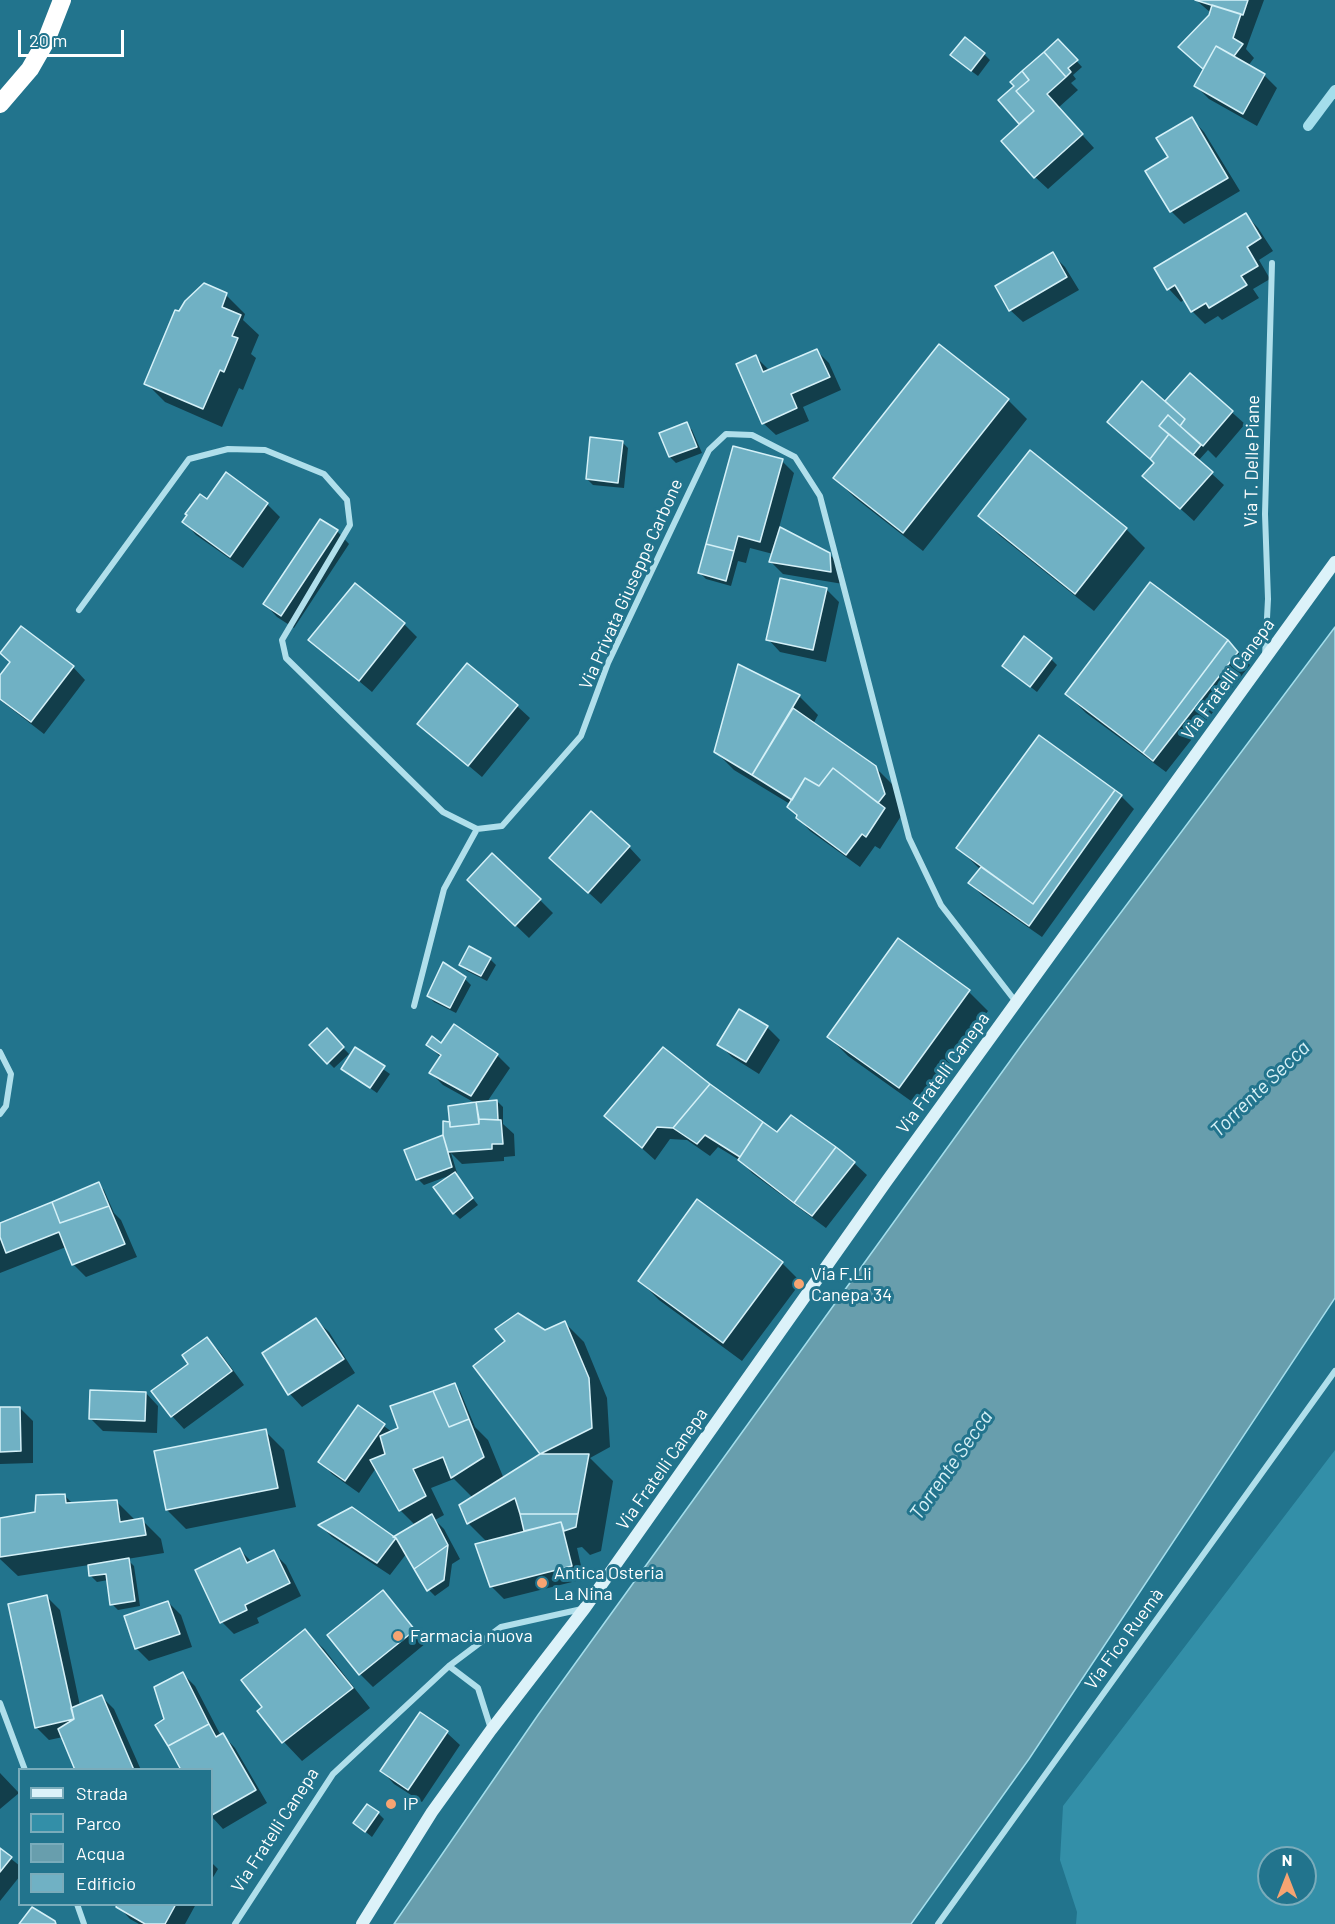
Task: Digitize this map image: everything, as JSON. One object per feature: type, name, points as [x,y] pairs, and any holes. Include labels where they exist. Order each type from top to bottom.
[{"type":"highway","points":[[0,104],[30,69],[46,41],[62,0]]},
{"type":"main road","name":"Via Fratelli Canepa","points":[[362,1924],[432,1812],[491,1730],[585,1608],[873,1202],[1335,562]]},
{"type":"street","name":"Via T. Delle Piane","points":[[1264,660],[1268,599],[1265,514],[1272,263]]},
{"type":"street","name":"Via Privata Giuseppe Carbone","points":[[477,830],[502,826],[581,736],[608,663],[709,450],[726,434],[752,435],[795,458],[819,496],[909,838],[941,906],[1017,1002]]},
{"type":"street","points":[[79,610],[189,459],[228,448],[265,450],[324,474],[347,500],[350,525],[282,640],[286,658],[443,812],[477,830],[444,890],[414,1006]]},
{"type":"street","points":[[0,1052],[11,1074],[6,1106],[0,1114]]},
{"type":"street","name":"Via Fico Ruemà","points":[[938,1924],[1335,1371]]},
{"type":"street","name":"Via Fratelli Canepa","points":[[234,1924],[333,1774],[449,1666],[501,1627],[585,1608]]},
{"type":"street","points":[[449,1666],[478,1688],[491,1730]]},
{"type":"street","points":[[0,1703],[25,1768]]},
{"type":"street","points":[[77,1906],[84,1924]]},
{"type":"green space","points":[[1335,1450],[1335,1924],[1076,1924],[1077,1912],[1060,1860],[1063,1806]]},
{"type":"water","name":"Torrente Secca","points":[[1335,627],[1335,1298],[1029,1759],[911,1924],[394,1924],[538,1715],[1023,1043]]},
{"type":"building","points":[[1195,0],[1248,0],[1243,15]]},
{"type":"building","points":[[1212,5],[1241,14],[1233,38],[1243,44],[1234,56],[1216,46],[1203,69],[1178,47],[1209,15]]},
{"type":"building","points":[[965,37],[985,53],[971,71],[950,55]]},
{"type":"building","points":[[1058,39],[1078,60],[1068,68],[1071,72],[1066,77],[1044,52]]},
{"type":"building","points":[[1216,46],[1265,74],[1243,114],[1194,86]]},
{"type":"building","points":[[1044,52],[1066,77],[1047,94],[1083,134],[1034,178],[1001,141],[1034,111],[1016,91],[1029,80],[1022,71]]},
{"type":"building","points":[[1022,71],[1029,80],[1016,91],[1034,111],[1019,124],[998,100],[1014,86],[1010,82]]},
{"type":"building","points":[[1192,117],[1228,178],[1170,212],[1145,171],[1168,157],[1156,138]]},
{"type":"building","points":[[1246,213],[1261,238],[1247,247],[1258,266],[1241,276],[1247,285],[1209,308],[1206,303],[1191,312],[1175,285],[1167,290],[1154,268]]},
{"type":"building","points":[[1053,252],[1067,277],[1009,311],[995,286]]},
{"type":"building","points":[[204,283],[227,293],[222,307],[241,315],[232,336],[238,338],[224,372],[220,370],[203,409],[144,384],[175,310],[179,311],[185,301]]},
{"type":"building","points":[[939,344],[1009,399],[903,533],[833,478]]},
{"type":"building","points":[[817,349],[830,377],[791,394],[797,408],[762,424],[736,364],[756,355],[763,372]]},
{"type":"building","points":[[1190,373],[1233,411],[1203,446],[1180,426],[1185,419],[1165,401]]},
{"type":"building","points":[[1142,381],[1185,419],[1180,426],[1168,415],[1159,426],[1169,434],[1150,459],[1107,422]]},
{"type":"building","points":[[1168,415],[1201,445],[1193,455],[1159,426]]},
{"type":"building","points":[[687,422],[697,447],[669,457],[659,433]]},
{"type":"building","points":[[1169,434],[1213,472],[1180,509],[1142,476],[1154,463],[1150,459]]},
{"type":"building","points":[[590,437],[623,441],[618,483],[586,479]]},
{"type":"building","points":[[733,446],[783,459],[760,542],[738,536],[734,551],[706,544]]},
{"type":"building","points":[[1030,450],[1127,528],[1075,594],[978,516]]},
{"type":"building","points":[[226,472],[268,503],[230,557],[182,522],[187,515],[185,514],[200,494],[207,499]]},
{"type":"building","points":[[320,519],[338,530],[281,616],[263,604]]},
{"type":"building","points":[[780,527],[830,553],[831,572],[769,562]]},
{"type":"building","points":[[706,544],[734,551],[726,581],[698,573]]},
{"type":"building","points":[[780,578],[827,588],[813,650],[766,640]]},
{"type":"building","points":[[1150,582],[1228,640],[1143,753],[1065,694]]},
{"type":"building","points":[[355,583],[405,623],[359,681],[308,640]]},
{"type":"building","points":[[21,626],[74,666],[31,722],[0,699],[0,675],[10,662],[0,653]]},
{"type":"building","points":[[1024,636],[1052,658],[1030,687],[1002,666]]},
{"type":"building","points":[[1228,640],[1238,652],[1153,761],[1143,753]]},
{"type":"building","points":[[467,663],[518,705],[468,766],[417,724]]},
{"type":"building","points":[[738,664],[800,695],[752,775],[714,752]]},
{"type":"building","points":[[793,708],[876,766],[885,794],[878,803],[833,768],[819,786],[805,778],[792,800],[752,775]]},
{"type":"building","points":[[1039,735],[1115,790],[1033,904],[956,848]]},
{"type":"building","points":[[833,768],[885,808],[866,837],[862,834],[846,855],[796,818],[797,815],[787,807],[805,778],[819,786]]},
{"type":"building","points":[[1115,790],[1122,795],[1029,926],[968,883],[981,867],[1033,904]]},
{"type":"building","points":[[591,811],[630,846],[588,893],[549,858]]},
{"type":"building","points":[[492,853],[541,899],[515,926],[467,880]]},
{"type":"building","points":[[898,938],[970,990],[899,1088],[827,1037]]},
{"type":"building","points":[[469,946],[491,958],[481,976],[459,965]]},
{"type":"building","points":[[443,962],[466,977],[450,1008],[427,996]]},
{"type":"building","points":[[739,1009],[768,1026],[746,1062],[717,1045]]},
{"type":"building","points":[[454,1024],[498,1054],[471,1096],[429,1073],[441,1055],[426,1045],[432,1036],[441,1043]]},
{"type":"building","points":[[327,1028],[344,1047],[327,1064],[309,1045]]},
{"type":"building","points":[[355,1047],[385,1066],[370,1088],[341,1069]]},
{"type":"building","points":[[663,1047],[710,1084],[673,1128],[657,1127],[642,1148],[604,1116]]},
{"type":"building","points":[[710,1084],[763,1122],[740,1157],[705,1135],[697,1144],[673,1128]]},
{"type":"building","points":[[497,1100],[498,1120],[479,1119],[476,1102]]},
{"type":"building","points":[[476,1102],[479,1124],[450,1127],[448,1106]]},
{"type":"building","points":[[791,1115],[836,1147],[794,1203],[738,1160],[763,1122],[777,1132]]},
{"type":"building","points":[[479,1119],[501,1120],[503,1144],[492,1144],[492,1149],[448,1152],[443,1135],[443,1121],[450,1122],[450,1127],[479,1124]]},
{"type":"building","points":[[443,1135],[452,1167],[416,1180],[404,1150]]},
{"type":"building","points":[[836,1147],[855,1162],[812,1216],[794,1203]]},
{"type":"building","points":[[455,1172],[473,1198],[453,1214],[433,1187]]},
{"type":"building","points":[[99,1182],[109,1206],[60,1223],[52,1202]]},
{"type":"building","points":[[697,1199],[783,1262],[723,1343],[638,1281]]},
{"type":"building","points":[[52,1202],[60,1223],[109,1206],[125,1244],[72,1265],[59,1232],[6,1253],[0,1237],[0,1223]]},
{"type":"building","points":[[518,1313],[545,1330],[565,1321],[589,1378],[592,1428],[540,1454],[473,1366],[505,1341],[495,1329]]},
{"type":"building","points":[[316,1318],[344,1359],[288,1395],[262,1353]]},
{"type":"building","points":[[207,1337],[232,1371],[171,1417],[151,1391],[188,1364],[182,1355]]},
{"type":"building","points":[[455,1383],[469,1419],[449,1427],[433,1391]]},
{"type":"building","points":[[90,1390],[146,1392],[145,1421],[89,1419]]},
{"type":"building","points":[[433,1391],[449,1427],[469,1419],[484,1457],[451,1478],[443,1457],[413,1469],[426,1496],[399,1511],[370,1460],[385,1454],[380,1436],[398,1428],[390,1406]]},
{"type":"building","points":[[358,1405],[385,1424],[345,1481],[318,1462]]},
{"type":"building","points":[[0,1407],[20,1407],[21,1451],[0,1452]]},
{"type":"building","points":[[266,1429],[278,1488],[166,1510],[154,1451]]},
{"type":"building","points":[[540,1454],[589,1454],[578,1514],[520,1514],[515,1498],[467,1524],[459,1505]]},
{"type":"building","points":[[65,1494],[66,1503],[117,1500],[120,1522],[143,1518],[146,1535],[0,1557],[0,1518],[35,1512],[36,1495]]},
{"type":"building","points":[[352,1507],[396,1538],[377,1563],[318,1525]]},
{"type":"building","points":[[432,1514],[448,1545],[414,1569],[396,1538],[393,1537]]},
{"type":"building","points":[[520,1514],[578,1514],[576,1527],[564,1531],[561,1522],[524,1531]]},
{"type":"building","points":[[561,1522],[572,1566],[490,1587],[475,1544]]},
{"type":"building","points":[[448,1545],[444,1580],[427,1591],[414,1569]]},
{"type":"building","points":[[240,1548],[247,1563],[274,1550],[290,1583],[245,1605],[247,1610],[220,1623],[195,1570]]},
{"type":"building","points":[[129,1558],[135,1601],[110,1605],[106,1574],[89,1576],[88,1565]]},
{"type":"building","points":[[383,1590],[415,1630],[359,1675],[327,1635]]},
{"type":"building","points":[[47,1595],[74,1719],[35,1728],[8,1604]]},
{"type":"building","points":[[168,1601],[180,1634],[135,1649],[124,1616]]},
{"type":"building","points":[[305,1629],[353,1688],[282,1743],[257,1711],[262,1707],[241,1680]]},
{"type":"building","points":[[183,1672],[209,1724],[168,1746],[155,1725],[164,1719],[154,1687]]},
{"type":"building","points":[[102,1695],[133,1768],[74,1768],[58,1729],[74,1719],[71,1708]]},
{"type":"building","points":[[420,1712],[448,1731],[408,1790],[380,1771]]},
{"type":"building","points":[[209,1724],[216,1737],[223,1733],[256,1790],[213,1814],[213,1768],[180,1768],[168,1746]]},
{"type":"building","points":[[367,1804],[379,1812],[365,1832],[353,1823]]},
{"type":"building","points":[[0,1848],[12,1857],[0,1872]]},
{"type":"building","points":[[175,1906],[165,1924],[145,1924],[116,1907]]},
{"type":"building","points":[[32,1907],[55,1921],[56,1924],[19,1924]]},
{"type":"waterway","points":[[1308,126],[1335,90]]},
{"type":"place","name":"Via F.Lli Canepa 34","points":[[799,1284]]},
{"type":"place","name":"Antica Osteria La Nina","points":[[542,1583]]},
{"type":"place","name":"Farmacia nuova","points":[[398,1636]]},
{"type":"place","name":"IP","points":[[391,1804]]}]
